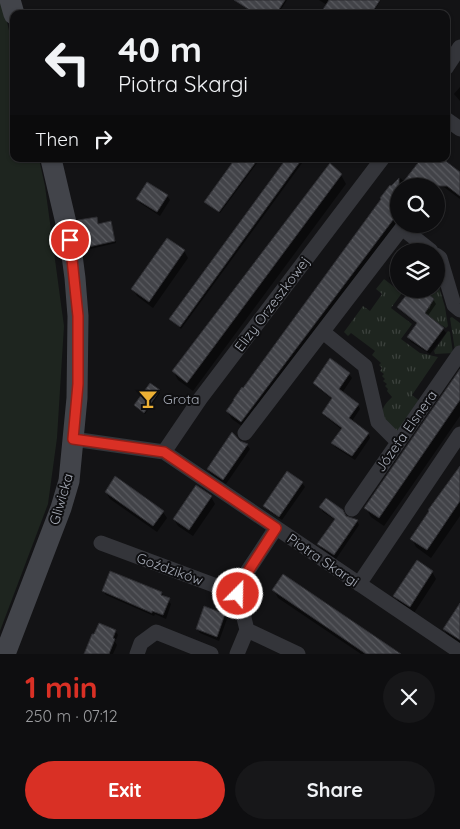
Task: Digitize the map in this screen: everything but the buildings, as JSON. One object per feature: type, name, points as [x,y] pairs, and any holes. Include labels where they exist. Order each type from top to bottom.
[{"type":"main road","name":"Gliwicka","points":[[5,654],[61,508],[69,481],[73,439],[77,390],[78,316],[70,240],[52,162]]},
{"type":"street","points":[[450,62],[460,47]]},
{"type":"street","name":"Elizy Orzeszkowej","points":[[164,452],[200,399],[380,162]]},
{"type":"street","points":[[245,433],[399,233]]},
{"type":"street","points":[[412,233],[422,243]]},
{"type":"street","points":[[445,275],[454,305],[460,310]]},
{"type":"street","points":[[322,332],[365,366],[378,422],[398,442]]},
{"type":"street","name":"Józefa Elsnera","points":[[352,509],[460,353]]},
{"type":"street","points":[[359,584],[460,434]]},
{"type":"street","name":"Piotra Skargi","points":[[73,439],[164,452],[460,652]]},
{"type":"street","points":[[236,654],[246,630],[238,594],[240,584],[276,528]]},
{"type":"street","name":"Goździków","points":[[102,543],[238,594]]},
{"type":"street","points":[[246,630],[298,654]]},
{"type":"street","points":[[137,654],[141,644],[156,632],[211,654]]},
{"type":"green space","points":[[0,0],[2,0],[10,35],[10,162],[40,162],[45,186],[64,326],[57,438],[48,504],[0,631]]},
{"type":"green space","points":[[384,279],[390,284],[390,298],[398,298],[391,308],[412,324],[401,339],[420,353],[438,357],[412,395],[422,403],[399,432],[387,426],[384,417],[383,410],[385,404],[392,397],[385,386],[387,384],[383,381],[385,379],[382,376],[384,374],[380,371],[382,368],[379,365],[381,363],[372,355],[375,351],[351,333],[348,336],[344,332],[363,306],[370,311],[382,294],[376,289]]},
{"type":"green space","points":[[433,298],[442,298],[448,326],[446,328],[424,314],[434,299]]},
{"type":"green space","points":[[452,317],[460,323],[460,348],[455,351],[450,318]]},
{"type":"green space","points":[[448,331],[450,332],[453,353],[435,354],[434,351]]},
{"type":"place","name":"Grota","points":[[148,399]]},
{"type":"route","points":[[70,240],[78,316],[79,354],[73,439],[164,452],[276,528],[240,584],[238,594]]}]
